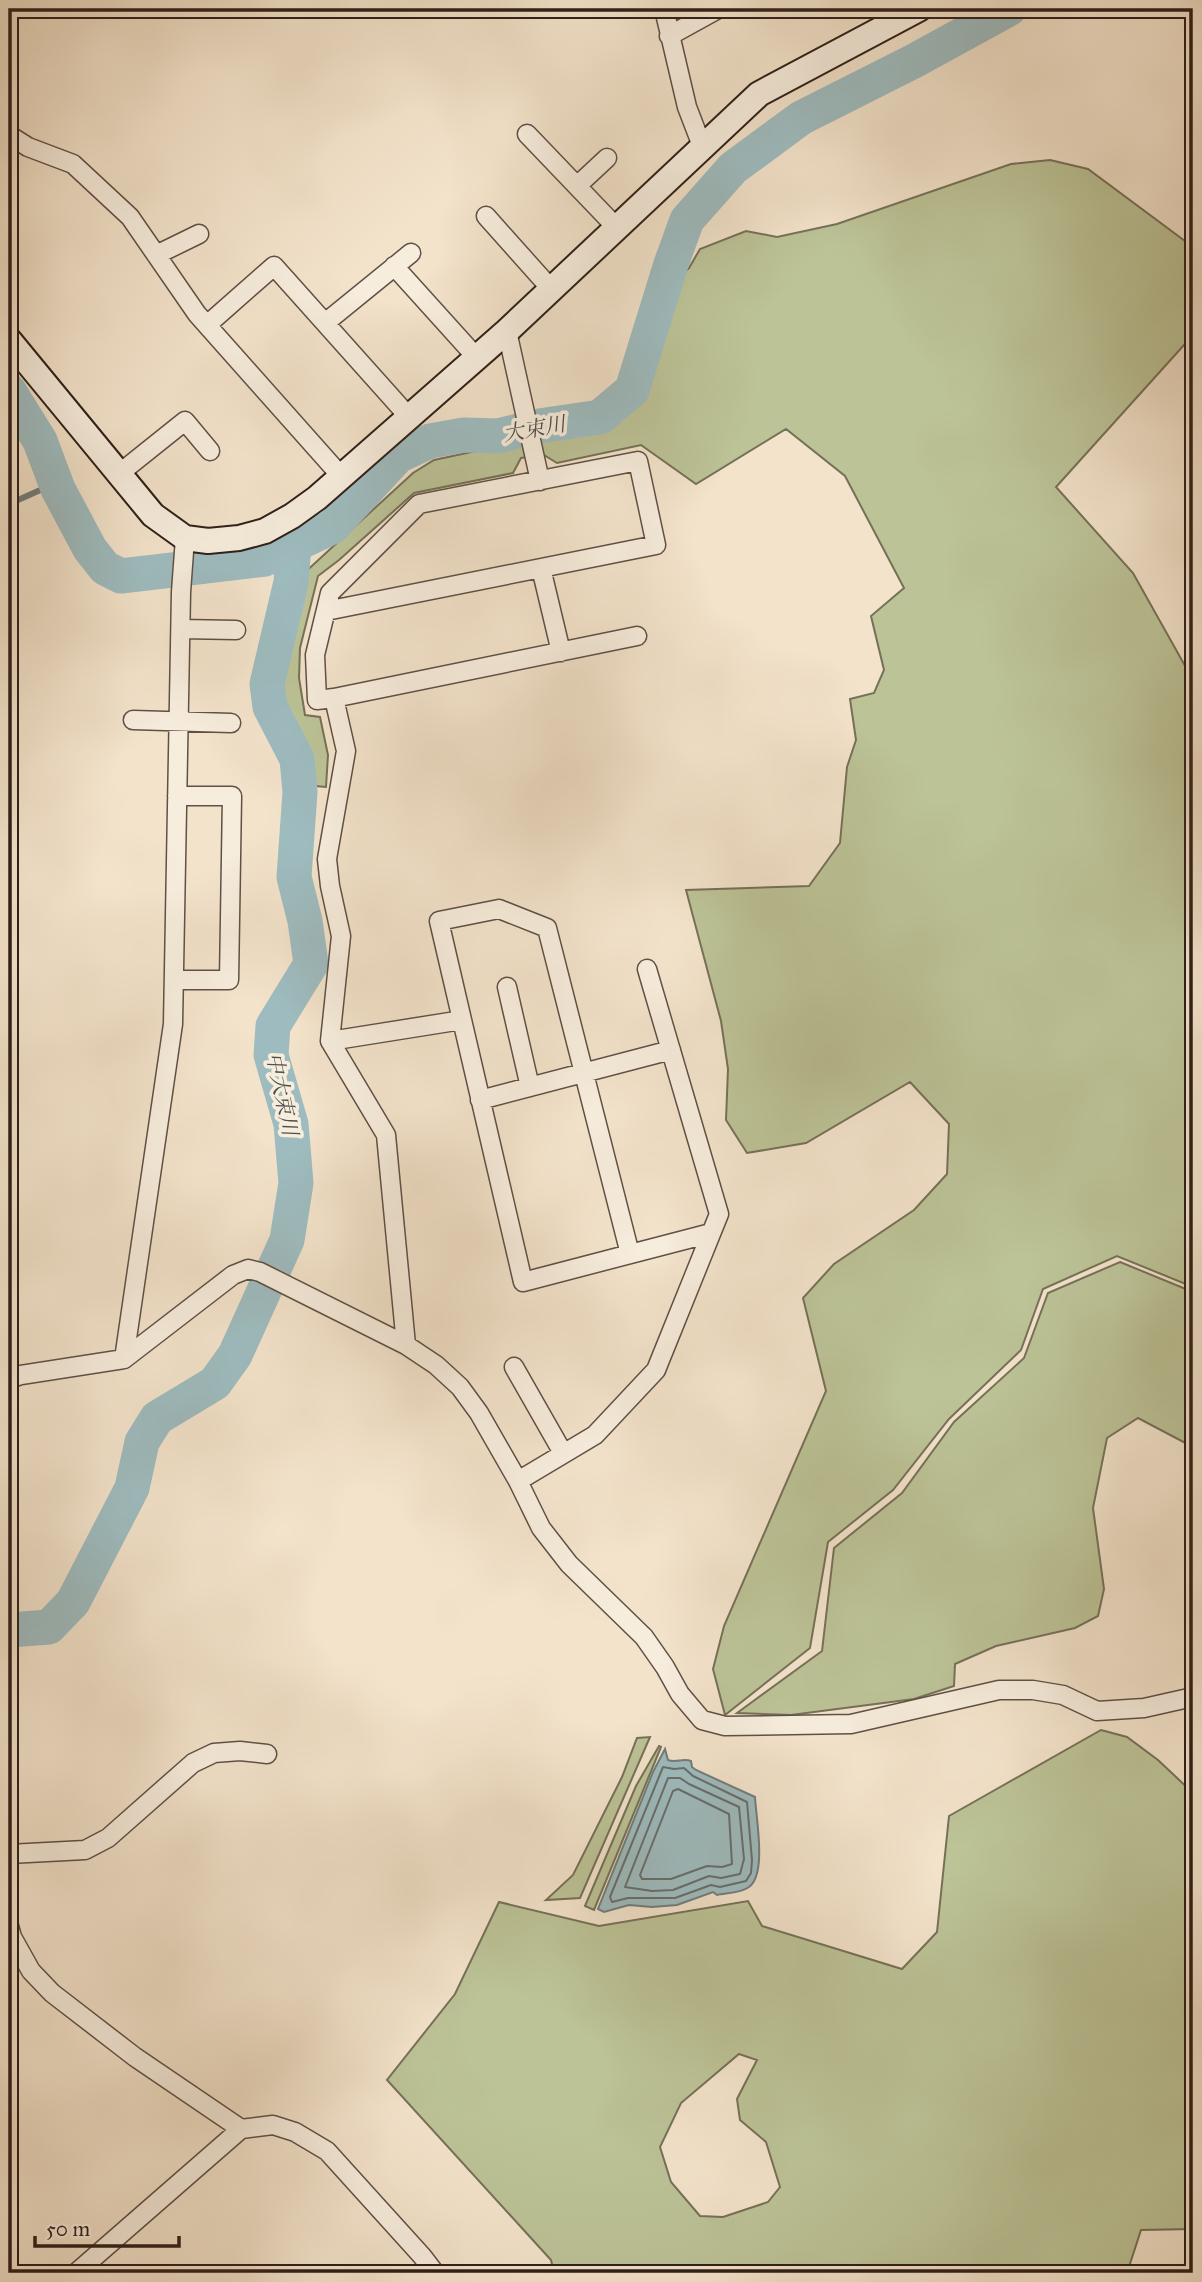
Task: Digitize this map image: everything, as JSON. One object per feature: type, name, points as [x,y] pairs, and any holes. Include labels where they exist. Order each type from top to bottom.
[{"type":"street","points":[[664,9],[687,107],[702,146]]},
{"type":"street","points":[[669,36],[718,9]]},
{"type":"street","points":[[184,544],[239,538],[265,531],[292,516],[508,331],[759,94],[919,9]]},
{"type":"street","points":[[527,134],[617,228]]},
{"type":"street","points":[[9,135],[28,147],[73,164],[130,217],[197,314],[341,476]]},
{"type":"street","points":[[577,186],[607,158]]},
{"type":"street","points":[[486,216],[552,290]]},
{"type":"street","points":[[156,255],[199,234]]},
{"type":"street","points":[[325,323],[411,253]]},
{"type":"street","points":[[207,325],[274,266],[409,417]]},
{"type":"street","points":[[394,266],[477,358]]},
{"type":"street","points":[[508,331],[540,481]]},
{"type":"street","points":[[9,340],[153,515],[184,544]]},
{"type":"street","points":[[120,473],[186,421],[210,451]]},
{"type":"street","points":[[326,611],[656,545],[638,461],[419,504],[330,593],[315,655],[317,700],[637,636]]},
{"type":"street","points":[[124,1359],[173,1024],[184,544]]},
{"type":"street","points":[[541,568],[561,652]]},
{"type":"street","points":[[181,629],[236,630]]},
{"type":"street","points":[[334,698],[346,751],[327,859],[341,936],[330,1041],[386,1135],[406,1345]]},
{"type":"street","points":[[134,720],[231,723]]},
{"type":"street","points":[[174,980],[229,980],[232,796],[177,796]]},
{"type":"street","points":[[630,1254],[547,928],[499,909],[439,921],[523,1282],[711,1233]]},
{"type":"street","points":[[518,1481],[595,1435],[656,1370],[719,1214],[647,968]]},
{"type":"street","points":[[507,988],[530,1087]]},
{"type":"street","points":[[330,1041],[461,1020]]},
{"type":"street","points":[[480,1100],[671,1050]]},
{"type":"street","points":[[9,1379],[124,1359],[233,1275],[248,1269],[260,1272],[406,1345],[436,1365],[460,1387],[479,1413],[541,1528],[569,1564],[644,1637],[680,1694],[702,1720],[725,1726],[851,1724],[999,1690],[1033,1690],[1063,1695],[1097,1711],[1144,1708],[1193,1698]]},
{"type":"street","points":[[514,1367],[563,1454]]},
{"type":"street","points":[[9,1854],[85,1850],[108,1838],[193,1763],[214,1753],[240,1751],[267,1754]]},
{"type":"street","points":[[9,1926],[12,1937],[31,1971],[52,1993],[135,2057],[241,2129]]},
{"type":"street","points":[[76,2273],[241,2129],[273,2124],[295,2132],[327,2151],[435,2273]]},
{"type":"green space","points":[[1050,160],[1088,169],[1193,247],[1193,335],[1056,487],[1133,573],[1193,680],[1193,1287],[1117,1256],[1043,1289],[1021,1350],[949,1419],[893,1490],[828,1542],[810,1648],[725,1715],[713,1669],[724,1626],[826,1391],[803,1298],[834,1264],[914,1210],[947,1174],[949,1124],[910,1082],[806,1143],[747,1153],[726,1120],[728,1069],[721,1021],[686,890],[809,886],[840,843],[847,767],[856,740],[850,699],[874,693],[884,670],[871,616],[904,588],[845,476],[786,429],[696,484],[641,445],[557,463],[544,455],[521,458],[513,473],[414,493],[318,576],[300,648],[299,678],[305,715],[320,717],[328,755],[326,787],[315,786],[309,760],[281,699],[280,670],[302,575],[413,473],[434,460],[546,436],[599,428],[636,401],[668,286],[689,268],[700,249],[746,231],[777,237],[837,224],[1011,164]]},
{"type":"green space","points":[[1120,1262],[1193,1292],[1193,1447],[1138,1418],[1107,1438],[1093,1508],[1104,1589],[1098,1616],[1075,1628],[996,1646],[955,1664],[954,1686],[914,1699],[791,1715],[737,1713],[822,1651],[834,1548],[902,1493],[954,1422],[1024,1358],[1048,1293]]},
{"type":"green space","points":[[1101,1730],[1127,1737],[1158,1760],[1193,1793],[1193,2229],[1141,2230],[1127,2273],[894,2273],[864,2265],[859,2273],[554,2273],[551,2260],[387,2080],[455,1994],[499,1902],[599,1926],[748,1901],[762,1926],[902,1969],[937,1932],[949,1816]],"holes":[[[739,2054],[757,2060],[737,2099],[740,2120],[766,2142],[780,2187],[768,2202],[723,2217],[700,2216],[671,2182],[660,2147],[681,2103]]]},
{"type":"green space","points":[[650,1737],[580,1898],[546,1900],[573,1875],[622,1777],[637,1738]]},
{"type":"green space","points":[[659,1746],[661,1747],[594,1910],[585,1906],[636,1786]]},
{"type":"water","points":[[665,1749],[668,1760],[691,1761],[696,1770],[755,1797],[758,1870],[749,1887],[742,1891],[717,1895],[713,1892],[677,1905],[629,1905],[604,1912],[598,1909],[653,1772]]},
{"type":"waterway","name":"大束川","points":[[9,391],[40,441],[58,489],[90,549],[105,568],[121,576],[265,559],[332,527],[398,456],[430,441],[464,435],[498,436],[539,426],[600,417],[632,390],[687,220],[733,168],[801,118],[1009,9]]},
{"type":"waterway","points":[[9,504],[56,483]]},
{"type":"waterway","name":"中大束川","points":[[9,1630],[49,1627],[73,1602],[132,1488],[142,1442],[157,1418],[215,1383],[235,1355],[287,1240],[296,1183],[291,1124],[271,1055],[273,1026],[311,964],[305,921],[294,877],[300,792],[297,759],[270,707],[267,684],[291,582],[294,546]]}]
